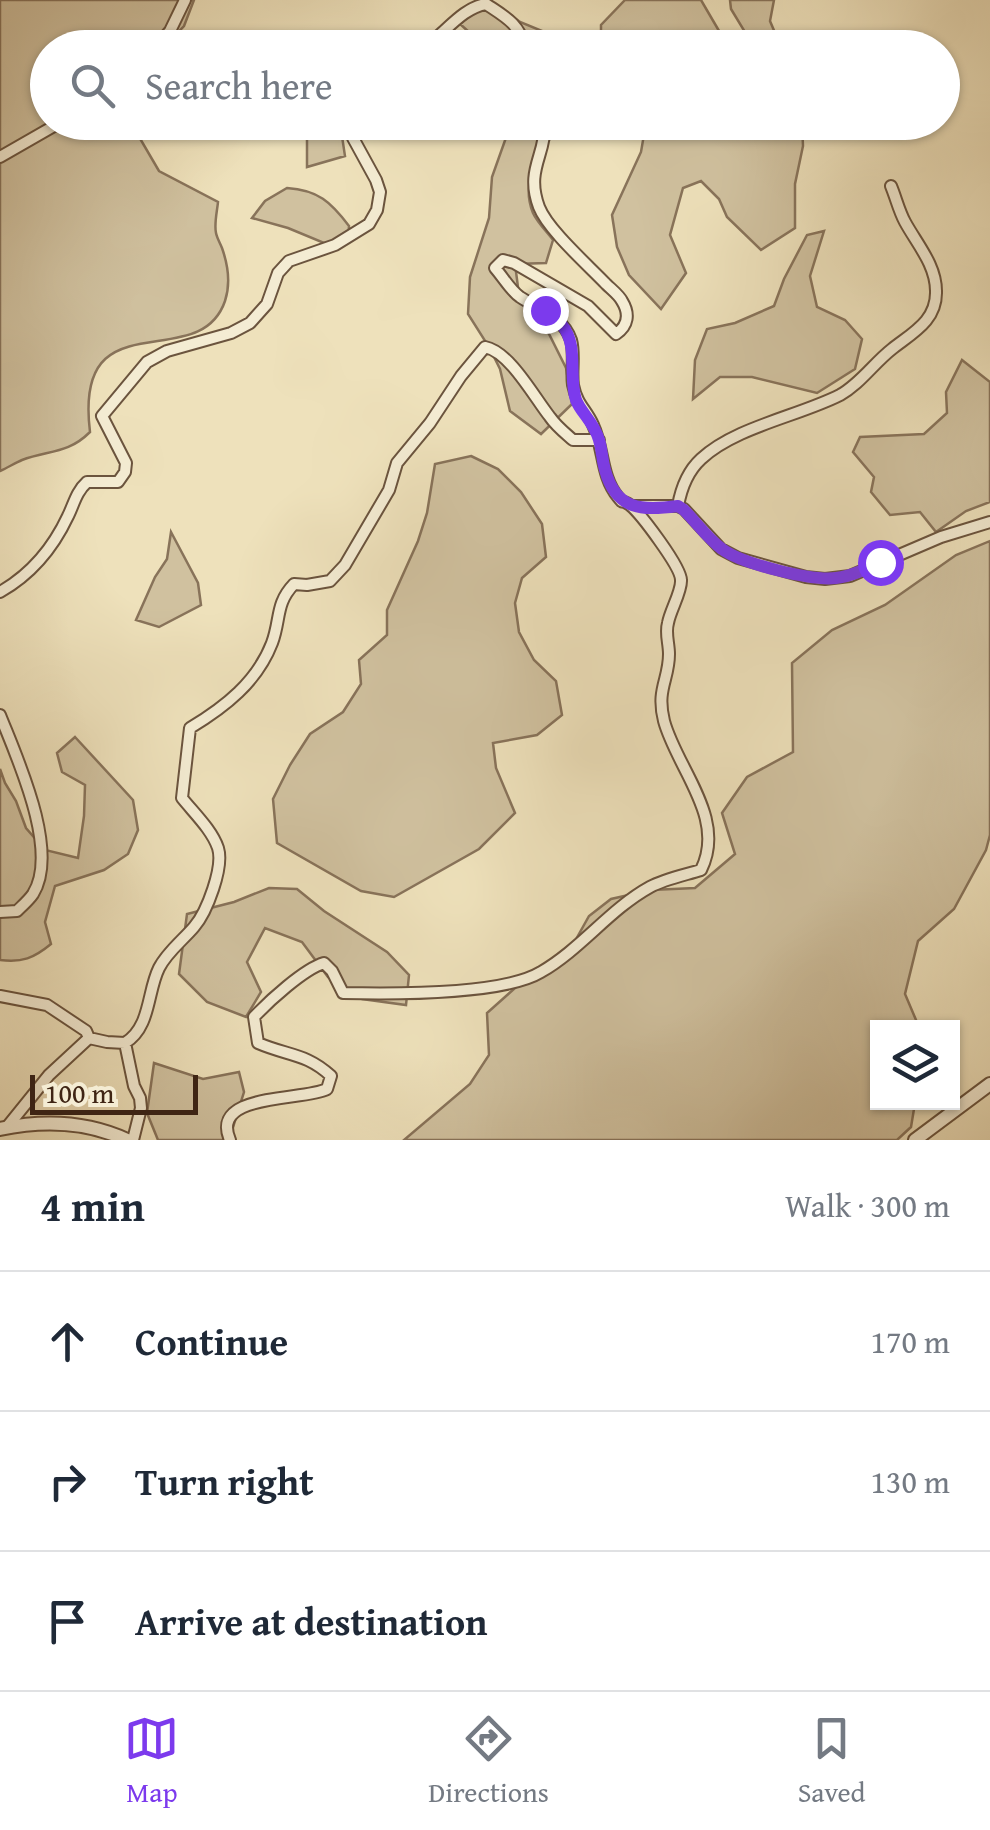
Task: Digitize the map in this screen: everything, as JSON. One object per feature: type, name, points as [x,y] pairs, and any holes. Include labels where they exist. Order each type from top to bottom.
[{"type":"street","points":[[170,30],[185,0]]},
{"type":"street","points":[[445,30],[487,2],[519,30]]},
{"type":"street","points":[[0,157],[30,140]]},
{"type":"street","points":[[0,592],[23,578],[51,547],[78,490],[87,482],[118,482],[125,472],[126,464],[102,416],[147,362],[250,323],[267,304],[278,273],[289,261],[335,245],[369,224],[377,210],[380,192],[354,140]]},
{"type":"street","points":[[230,1140],[226,1132],[228,1121],[240,1108],[327,1089],[331,1076],[314,1060],[258,1043],[254,1026],[254,1017],[270,1000],[314,966],[324,963],[344,992],[470,990],[512,984],[537,975],[558,961],[653,885],[701,870],[706,860],[709,832],[703,808],[666,730],[661,708],[669,657],[666,628],[682,580],[674,560],[631,506],[620,500],[605,472],[591,420],[577,403],[571,340],[564,326],[520,297],[495,268],[503,260],[514,263],[588,306],[616,334],[628,318],[622,299],[540,210],[533,184],[543,140]]},
{"type":"street","points":[[678,506],[689,473],[702,458],[733,438],[844,394],[923,325],[934,310],[937,290],[933,271],[904,220],[891,186]]},
{"type":"street","points":[[89,1038],[126,1042],[138,1032],[162,962],[204,916],[212,895],[220,852],[182,798],[190,728],[230,701],[254,676],[272,642],[284,595],[294,584],[330,581],[345,565],[374,520],[397,463],[485,347],[494,348],[509,362],[554,423],[573,440],[599,440]]},
{"type":"street","points":[[631,506],[678,506],[722,549],[738,558],[825,579],[850,576],[941,536],[990,522]]},
{"type":"street","points":[[0,715],[37,816],[40,874],[34,893],[17,912],[0,912]]},
{"type":"street","points":[[0,996],[47,1005],[89,1038]]},
{"type":"street","points":[[3,1128],[62,1060],[89,1038]]},
{"type":"street","points":[[3,1128],[65,1124],[90,1127],[130,1140],[141,1108],[126,1042]]},
{"type":"street","points":[[916,1140],[990,1084]]},
{"type":"shaded area","points":[[0,0],[194,0],[180,30],[30,30],[30,140],[141,140],[159,171],[218,202],[215,229],[226,261],[225,301],[211,323],[191,334],[118,350],[100,364],[90,390],[90,432],[66,448],[22,460],[0,471]]},
{"type":"shaded area","points":[[625,0],[701,0],[718,30],[601,30],[601,25]]},
{"type":"shaded area","points":[[730,0],[774,0],[770,21],[774,30],[744,30]]},
{"type":"shaded area","points":[[500,7],[540,30],[467,30],[460,24],[479,8]]},
{"type":"shaded area","points":[[307,140],[343,140],[345,156],[307,167]]},
{"type":"shaded area","points":[[505,140],[550,140],[530,176],[529,200],[533,213],[553,240],[546,263],[515,264],[519,295],[549,334],[566,368],[572,404],[541,434],[510,411],[500,369],[468,314],[470,277],[489,218],[492,177]]},
{"type":"shaded area","points":[[643,140],[803,140],[795,184],[795,228],[761,250],[727,217],[719,199],[701,181],[683,188],[670,235],[686,273],[661,309],[629,275],[617,247],[612,215]]},
{"type":"shaded area","points":[[287,188],[307,191],[330,204],[349,226],[348,241],[324,243],[252,218],[265,201]]},
{"type":"shaded area","points":[[824,231],[810,276],[817,307],[845,320],[862,339],[855,369],[817,393],[752,377],[720,377],[693,399],[695,360],[707,329],[735,323],[774,306],[807,235]]},
{"type":"shaded area","points":[[962,360],[990,382],[990,502],[966,511],[936,532],[920,512],[890,515],[871,492],[874,477],[853,452],[860,437],[924,434],[947,413],[946,392]]},
{"type":"shaded area","points":[[471,456],[498,469],[521,492],[542,524],[546,557],[522,578],[515,603],[519,632],[534,660],[556,681],[562,715],[537,735],[493,743],[496,768],[515,813],[479,849],[394,897],[361,891],[277,843],[273,799],[310,734],[343,712],[361,684],[359,660],[387,635],[387,610],[418,541],[435,464]]},
{"type":"shaded area","points":[[171,532],[198,583],[201,605],[159,627],[136,620],[167,559]]},
{"type":"shaded area","points":[[990,541],[990,835],[954,909],[918,941],[905,994],[916,1020],[870,1020],[870,1110],[914,1110],[911,1127],[897,1140],[404,1140],[470,1084],[489,1055],[487,1013],[515,988],[550,969],[570,950],[589,916],[611,899],[651,890],[695,888],[735,854],[722,813],[747,777],[793,752],[792,663],[832,630],[885,605],[956,555]]},
{"type":"shaded area","points":[[75,737],[133,800],[138,830],[128,854],[104,870],[55,886],[45,922],[51,944],[27,958],[0,960],[0,769],[26,828],[45,850],[78,858],[85,785],[62,772],[57,753]]},
{"type":"shaded area","points":[[269,888],[297,889],[387,952],[409,975],[406,1005],[362,999],[328,977],[302,942],[265,928],[247,962],[261,992],[246,1017],[207,1002],[179,974],[187,914]]},
{"type":"shaded area","points":[[154,1063],[203,1079],[239,1072],[244,1092],[231,1140],[158,1140],[147,1113]]},
{"type":"route","points":[[545,310],[564,326],[571,340],[577,403],[591,420],[605,472],[620,500],[631,506],[678,506],[722,549],[738,558],[806,577],[850,576],[880,562]]}]
